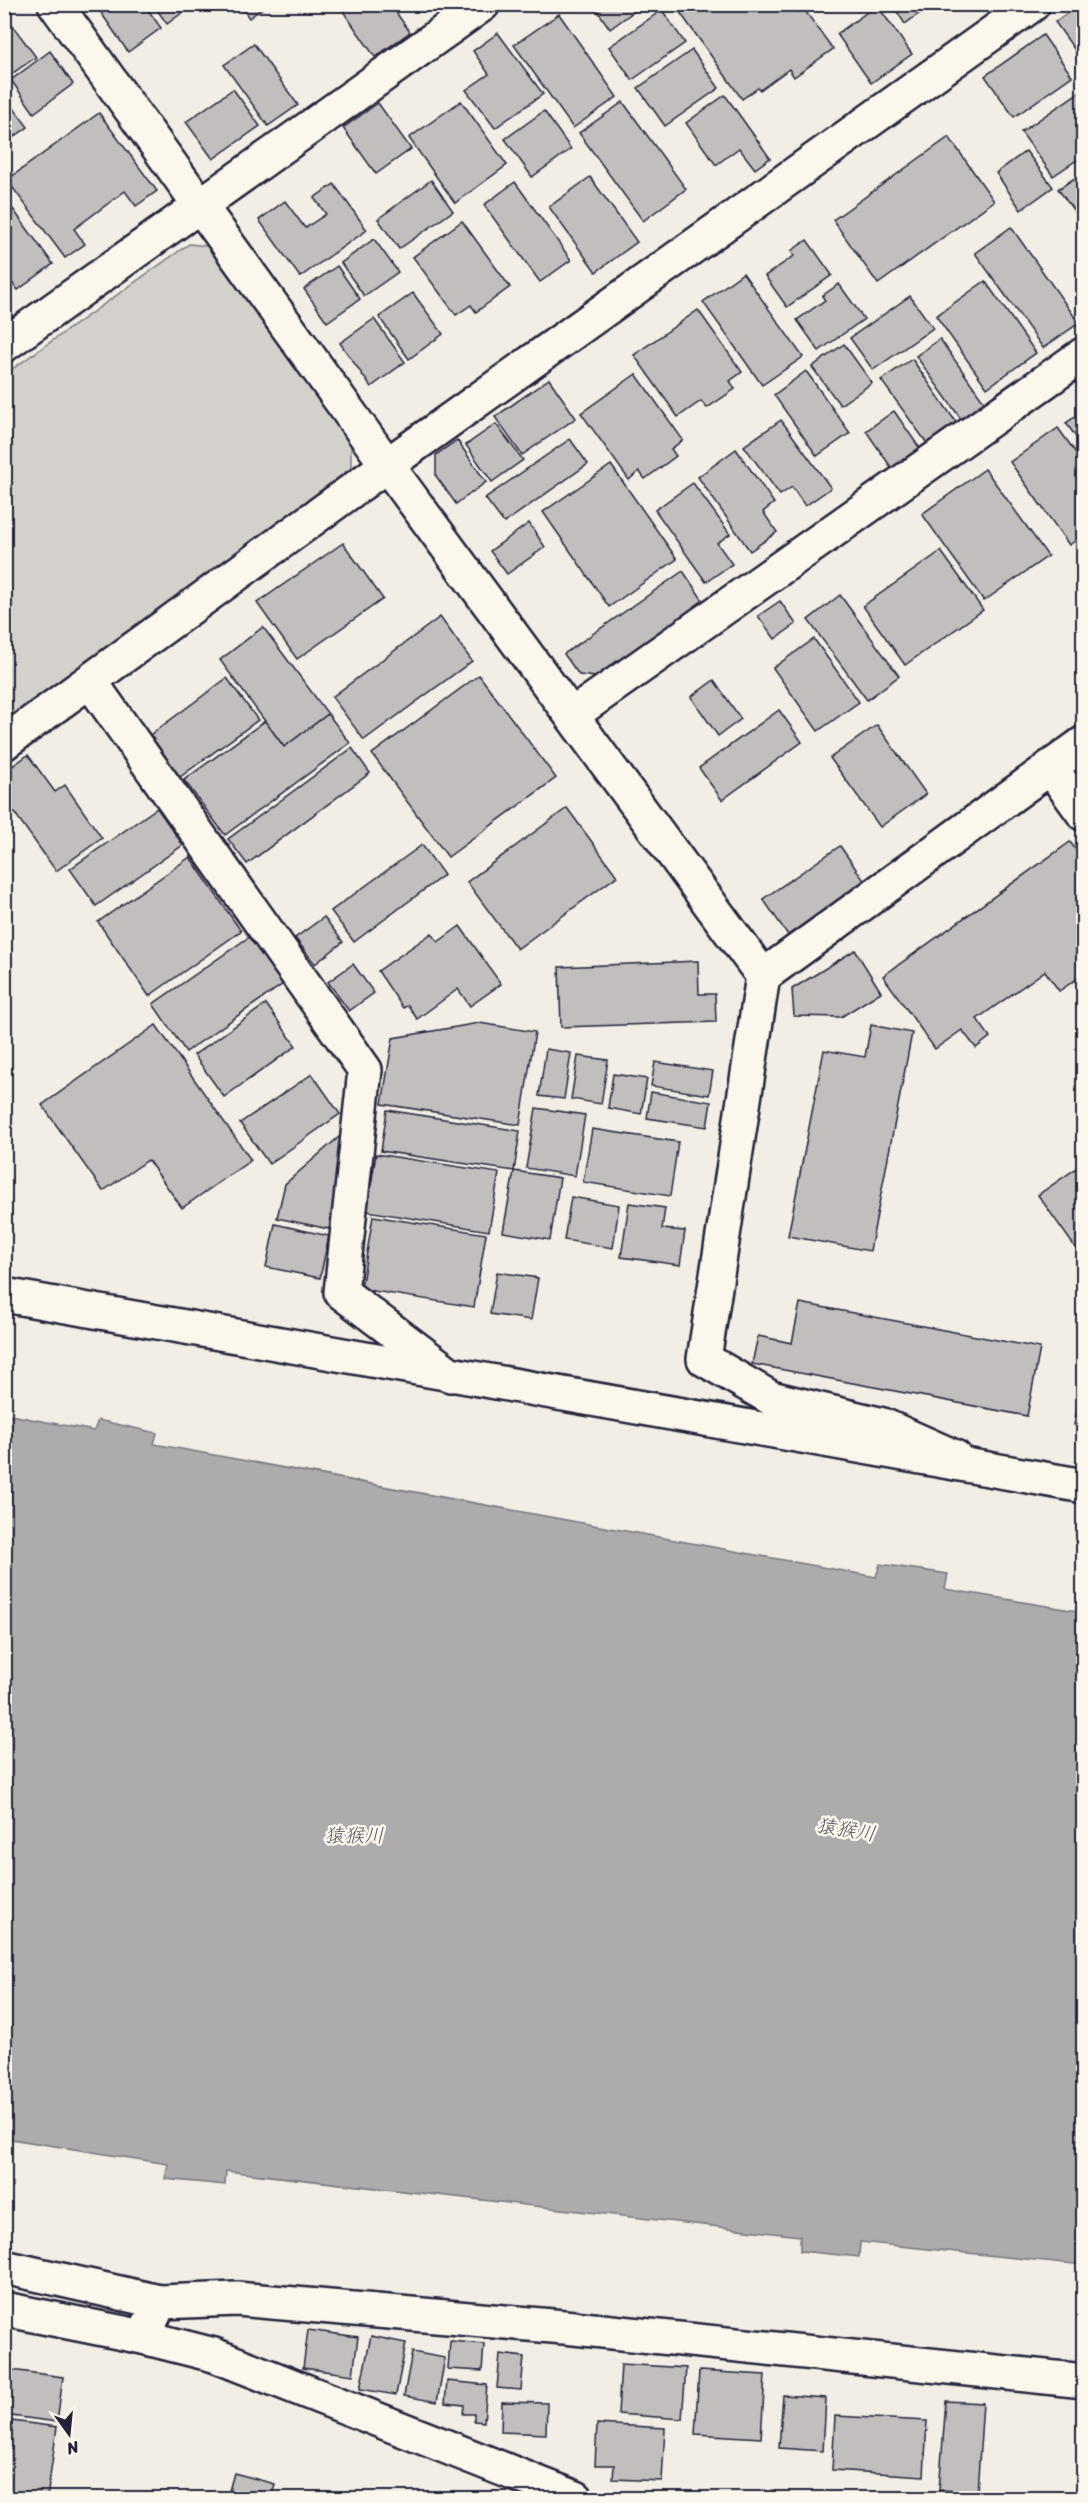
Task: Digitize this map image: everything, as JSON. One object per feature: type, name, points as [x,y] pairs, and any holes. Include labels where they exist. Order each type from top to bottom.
[{"type":"street","points":[[55,4],[387,465],[764,976]]},
{"type":"street","points":[[4,345],[483,4]]},
{"type":"street","points":[[4,743],[387,465],[1033,4]]},
{"type":"street","points":[[572,715],[1083,354]]},
{"type":"street","points":[[90,681],[365,1070],[340,1292],[451,1375]]},
{"type":"street","points":[[981,1468],[883,1425],[771,1398],[704,1359],[764,976],[1083,743]]},
{"type":"street","points":[[1050,767],[1083,814]]},
{"type":"street","points":[[4,1295],[1083,1486]]},
{"type":"street","points":[[4,2266],[160,2302],[237,2299],[261,2301],[564,2327],[1083,2381]]},
{"type":"street","points":[[143,2337],[160,2302]]},
{"type":"street","points":[[4,2309],[143,2337],[214,2355],[576,2499]]},
{"type":"shaded area","points":[[189,244],[207,246],[351,443],[351,471],[5,720],[4,375]]},
{"type":"water","name":"猿猴川","points":[[5,1414],[94,1431],[98,1420],[157,1433],[154,1444],[876,1577],[880,1564],[948,1574],[945,1589],[1083,1612],[1083,2265],[860,2242],[859,2257],[800,2251],[800,2236],[226,2171],[225,2185],[165,2179],[168,2164],[5,2138]]},
{"type":"building","points":[[95,4],[144,4],[161,28],[128,52]]},
{"type":"building","points":[[153,4],[194,4],[167,24]]},
{"type":"building","points":[[239,4],[268,4],[249,18]]},
{"type":"building","points":[[338,4],[390,4],[410,32],[375,57]]},
{"type":"building","points":[[593,4],[644,4],[610,29]]},
{"type":"building","points":[[674,4],[792,4],[798,12],[803,8],[833,49],[794,77],[789,69],[760,90],[758,88],[742,99]]},
{"type":"building","points":[[892,4],[932,4],[905,24]]},
{"type":"building","points":[[1080,4],[1084,4],[1084,63],[1055,22]]},
{"type":"building","points":[[877,5],[912,54],[871,83],[837,34]]},
{"type":"building","points":[[662,10],[685,43],[632,80],[609,47]]},
{"type":"building","points":[[4,14],[36,57],[4,79]]},
{"type":"building","points":[[559,14],[617,97],[573,128],[514,45]]},
{"type":"building","points":[[498,33],[543,94],[495,128],[466,90],[489,74],[473,51]]},
{"type":"building","points":[[1043,35],[1072,76],[1014,117],[985,76]]},
{"type":"building","points":[[254,44],[298,105],[268,126],[224,65]]},
{"type":"building","points":[[692,50],[719,88],[665,126],[638,88]]},
{"type":"building","points":[[50,51],[73,84],[34,113],[11,80]]},
{"type":"building","points":[[233,89],[260,126],[213,159],[186,122]]},
{"type":"building","points":[[1084,89],[1084,155],[1053,176],[1021,132]]},
{"type":"building","points":[[4,95],[28,127],[4,144]]},
{"type":"building","points":[[725,95],[770,158],[755,169],[739,148],[716,165],[686,123]]},
{"type":"building","points":[[461,101],[507,165],[455,203],[409,138]]},
{"type":"building","points":[[623,102],[686,189],[643,221],[579,133]]},
{"type":"building","points":[[378,103],[411,149],[376,174],[343,128]]},
{"type":"building","points":[[544,111],[571,149],[532,177],[505,139]]},
{"type":"building","points":[[99,113],[157,191],[136,206],[125,191],[74,229],[85,244],[65,258],[7,180]]},
{"type":"building","points":[[949,137],[994,201],[878,284],[833,220]]},
{"type":"building","points":[[1026,151],[1053,187],[1021,210],[996,173]]},
{"type":"building","points":[[1084,172],[1084,225],[1058,189]]},
{"type":"building","points":[[590,177],[637,242],[596,272],[549,207]]},
{"type":"building","points":[[431,180],[453,211],[399,249],[378,219]]},
{"type":"building","points":[[515,182],[571,260],[540,282],[484,205]]},
{"type":"building","points":[[334,184],[367,230],[300,277],[259,220],[285,201],[305,228],[326,214],[314,198]]},
{"type":"building","points":[[4,197],[53,264],[18,290],[4,273]]},
{"type":"building","points":[[462,221],[510,287],[476,312],[471,305],[456,315],[413,257]]},
{"type":"building","points":[[1011,227],[1079,323],[1043,348],[975,253]]},
{"type":"building","points":[[374,239],[398,272],[364,296],[341,263]]},
{"type":"building","points":[[807,240],[832,275],[787,307],[765,276],[794,256],[791,251]]},
{"type":"building","points":[[337,266],[360,299],[327,322],[304,289]]},
{"type":"building","points":[[743,273],[803,357],[762,385],[703,302]]},
{"type":"building","points":[[985,281],[1036,353],[987,388],[936,316]]},
{"type":"building","points":[[839,284],[864,319],[819,351],[797,320],[825,300],[822,296]]},
{"type":"building","points":[[413,293],[443,334],[409,359],[379,317]]},
{"type":"building","points":[[910,296],[933,328],[873,370],[850,338]]},
{"type":"building","points":[[698,310],[742,372],[730,381],[735,389],[707,408],[701,401],[678,417],[634,355]]},
{"type":"building","points":[[374,319],[405,362],[371,387],[340,343]]},
{"type":"building","points":[[940,339],[985,403],[961,419],[916,356]]},
{"type":"building","points":[[844,344],[872,383],[840,405],[812,367]]},
{"type":"building","points":[[912,359],[958,425],[929,446],[881,380]]},
{"type":"building","points":[[806,371],[850,433],[817,456],[774,395]]},
{"type":"building","points":[[636,374],[683,440],[671,449],[676,456],[645,479],[639,471],[629,480],[581,413]]},
{"type":"building","points":[[549,379],[576,418],[522,455],[495,417]]},
{"type":"building","points":[[894,411],[921,450],[893,470],[866,431]]},
{"type":"building","points":[[1084,411],[1084,448],[1066,423]]},
{"type":"building","points":[[781,420],[831,488],[805,506],[792,487],[780,495],[744,446]]},
{"type":"building","points":[[496,424],[523,460],[492,482],[466,445]]},
{"type":"building","points":[[1058,428],[1084,464],[1084,535],[1069,545],[1010,462]]},
{"type":"building","points":[[570,439],[588,464],[504,523],[485,498]]},
{"type":"building","points":[[457,440],[486,482],[456,504],[436,476],[436,455]]},
{"type":"building","points":[[736,449],[774,503],[763,512],[777,532],[750,551],[698,477]]},
{"type":"building","points":[[611,465],[677,559],[609,607],[543,512]]},
{"type":"building","points":[[985,469],[1048,556],[984,601],[922,514]]},
{"type":"building","points":[[693,483],[730,534],[717,543],[732,564],[706,582],[655,510]]},
{"type":"building","points":[[529,523],[545,547],[507,574],[490,551]]},
{"type":"building","points":[[343,543],[383,599],[297,659],[257,603]]},
{"type":"building","points":[[941,551],[983,610],[905,665],[863,606]]},
{"type":"building","points":[[683,571],[704,602],[596,677],[579,675],[564,654]]},
{"type":"building","points":[[840,595],[899,676],[867,700],[808,620]]},
{"type":"building","points":[[780,601],[796,624],[775,639],[758,616]]},
{"type":"building","points":[[440,617],[472,661],[364,740],[332,697]]},
{"type":"building","points":[[263,627],[328,714],[284,747],[220,660]]},
{"type":"building","points":[[814,639],[859,702],[818,731],[773,668]]},
{"type":"building","points":[[479,675],[556,778],[448,857],[372,754]]},
{"type":"building","points":[[227,678],[258,720],[180,777],[150,735]]},
{"type":"building","points":[[714,680],[741,719],[718,736],[691,697]]},
{"type":"building","points":[[779,710],[802,742],[722,800],[699,768]]},
{"type":"building","points":[[328,714],[350,743],[225,835],[184,780],[265,721],[284,747]]},
{"type":"building","points":[[877,725],[926,794],[880,827],[830,758]]},
{"type":"building","points":[[352,748],[370,773],[247,864],[228,839]]},
{"type":"building","points":[[28,755],[55,792],[65,785],[102,838],[56,871],[4,798],[4,772]]},
{"type":"building","points":[[157,808],[183,845],[96,906],[70,869]]},
{"type":"building","points":[[567,808],[617,876],[517,949],[467,882]]},
{"type":"building","points":[[1070,842],[1084,860],[1084,943],[1077,948],[1084,957],[1084,974],[1059,991],[1045,971],[977,1019],[990,1037],[976,1048],[962,1030],[935,1049],[883,976]]},
{"type":"building","points":[[422,845],[444,875],[354,942],[331,911]]},
{"type":"building","points":[[840,846],[865,882],[788,935],[763,899]]},
{"type":"building","points":[[190,857],[241,931],[149,996],[98,922]]},
{"type":"building","points":[[324,917],[343,942],[315,964],[295,938]]},
{"type":"building","points":[[460,926],[501,984],[470,1006],[458,989],[417,1019],[408,1005],[403,1008],[378,971],[432,933],[438,942]]},
{"type":"building","points":[[249,937],[283,984],[186,1052],[153,1004]]},
{"type":"building","points":[[855,950],[881,992],[841,1017],[794,1016],[792,989]]},
{"type":"building","points":[[698,961],[699,994],[715,994],[716,1022],[561,1027],[559,967]]},
{"type":"building","points":[[353,964],[374,993],[349,1011],[328,982]]},
{"type":"building","points":[[266,1004],[296,1046],[224,1097],[194,1055]]},
{"type":"building","points":[[479,1023],[535,1032],[520,1125],[382,1104],[393,1038]]},
{"type":"building","points":[[156,1025],[251,1160],[182,1208],[148,1160],[103,1191],[42,1105]]},
{"type":"building","points":[[871,1025],[912,1033],[870,1251],[788,1236],[824,1050],[865,1057]]},
{"type":"building","points":[[546,1049],[571,1053],[564,1099],[539,1096]]},
{"type":"building","points":[[578,1056],[608,1060],[601,1104],[571,1099]]},
{"type":"building","points":[[655,1062],[713,1071],[709,1095],[651,1086]]},
{"type":"building","points":[[312,1074],[340,1114],[269,1164],[240,1123]]},
{"type":"building","points":[[613,1074],[647,1079],[641,1114],[608,1108]]},
{"type":"building","points":[[651,1092],[711,1102],[707,1127],[647,1118]]},
{"type":"building","points":[[536,1108],[585,1115],[575,1176],[526,1168]]},
{"type":"building","points":[[387,1110],[520,1131],[514,1171],[381,1151]]},
{"type":"building","points":[[592,1129],[678,1142],[670,1196],[583,1182]]},
{"type":"building","points":[[340,1136],[348,1138],[329,1229],[277,1218],[285,1184]]},
{"type":"building","points":[[376,1154],[499,1173],[489,1231],[367,1211]]},
{"type":"building","points":[[1084,1163],[1084,1260],[1038,1195]]},
{"type":"building","points":[[514,1171],[560,1178],[550,1240],[503,1232]]},
{"type":"building","points":[[571,1197],[619,1205],[613,1248],[564,1240]]},
{"type":"building","points":[[629,1203],[665,1208],[662,1229],[685,1231],[680,1265],[621,1257]]},
{"type":"building","points":[[373,1216],[486,1234],[474,1307],[361,1289]]},
{"type":"building","points":[[275,1224],[329,1236],[320,1278],[266,1267]]},
{"type":"building","points":[[497,1272],[538,1278],[531,1320],[490,1314]]},
{"type":"building","points":[[800,1303],[1040,1348],[1027,1416],[752,1364],[758,1336],[792,1343]]},
{"type":"building","points":[[1084,1380],[1084,1427],[1074,1425]]},
{"type":"building","points":[[308,2330],[358,2337],[353,2375],[303,2368]]},
{"type":"building","points":[[371,2336],[406,2343],[396,2395],[360,2389]]},
{"type":"building","points":[[450,2341],[484,2344],[482,2371],[448,2369]]},
{"type":"building","points":[[412,2352],[445,2358],[437,2402],[404,2396]]},
{"type":"building","points":[[500,2354],[524,2357],[521,2390],[497,2388]]},
{"type":"building","points":[[621,2364],[686,2368],[682,2419],[618,2414]]},
{"type":"building","points":[[4,2369],[63,2377],[57,2422],[4,2415]]},
{"type":"building","points":[[699,2371],[765,2375],[761,2438],[695,2434]]},
{"type":"building","points":[[447,2381],[487,2385],[484,2422],[474,2421],[474,2414],[463,2414],[464,2405],[445,2403]]},
{"type":"building","points":[[783,2395],[826,2398],[823,2451],[779,2448]]},
{"type":"building","points":[[946,2401],[983,2403],[977,2492],[939,2490]]},
{"type":"building","points":[[502,2402],[547,2403],[546,2434],[501,2432]]},
{"type":"building","points":[[835,2416],[927,2421],[924,2476],[832,2470]]},
{"type":"building","points":[[4,2420],[57,2427],[47,2498],[4,2498]]},
{"type":"building","points":[[597,2424],[665,2428],[662,2481],[613,2479],[614,2465],[595,2465]]},
{"type":"building","points":[[234,2473],[275,2484],[271,2498],[227,2498]]},
{"type":"building","points":[[1079,2480],[1084,2480],[1084,2498],[1078,2498]]}]
